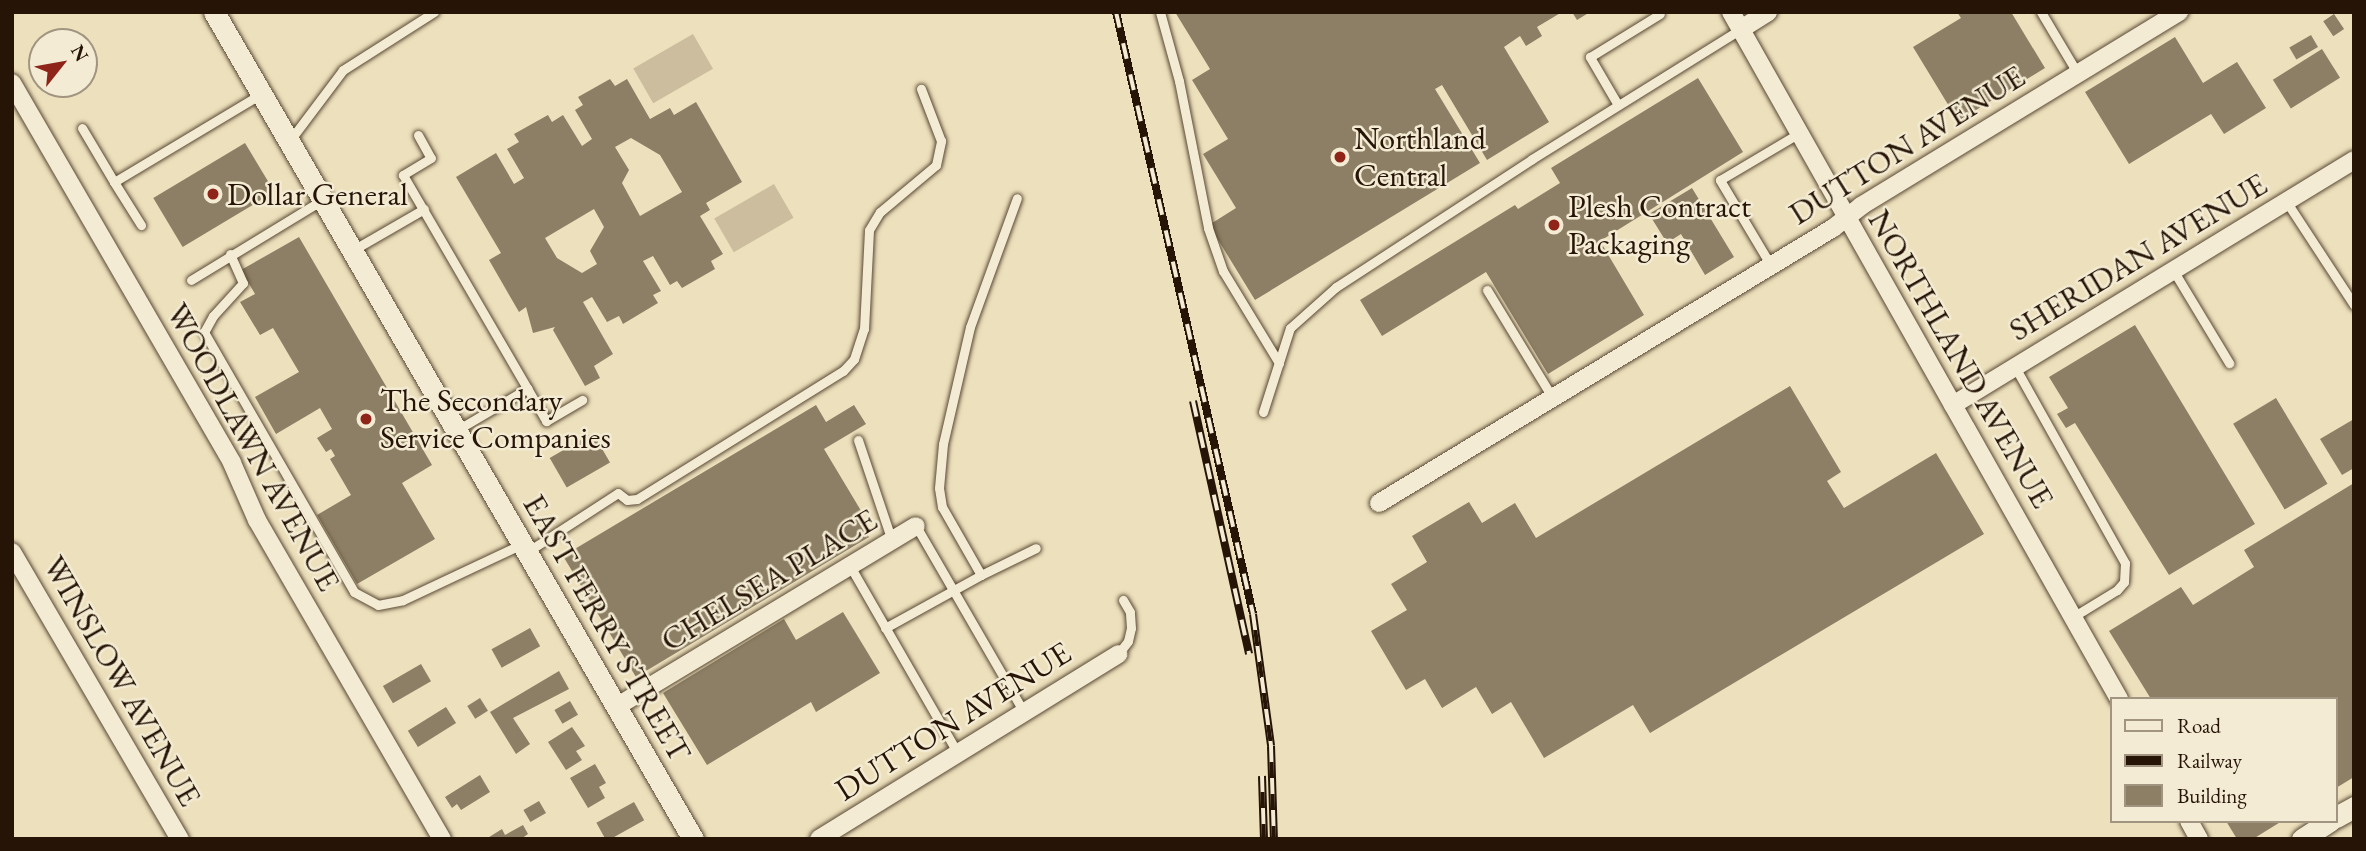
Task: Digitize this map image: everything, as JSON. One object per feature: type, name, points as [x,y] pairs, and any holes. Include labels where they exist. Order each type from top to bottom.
[{"type":"street","name":"EAST FERRY STREET","points":[[214,12],[693,839]]},
{"type":"street","name":"NORTHLAND AVENUE","points":[[1731,12],[2118,697]]},
{"type":"street","points":[[1741,29],[1768,12]]},
{"type":"street","name":"DUTTON AVENUE","points":[[1379,503],[2179,12]]},
{"type":"street","name":"WOODLAWN AVENUE","points":[[12,83],[232,463],[257,520],[442,839]]},
{"type":"street","name":"SHERIDAN AVENUE","points":[[1953,405],[2354,160]]},
{"type":"street","name":"CHELSEA PLACE","points":[[616,707],[916,526]]},
{"type":"street","name":"WINSLOW AVENUE","points":[[12,552],[180,839]]},
{"type":"street","name":"DUTTON AVENUE","points":[[819,839],[1118,654]]},
{"type":"street","points":[[2338,816],[2354,807]]},
{"type":"street","points":[[2190,823],[2199,839]]},
{"type":"street","points":[[2302,839],[2327,823]]},
{"type":"lane","points":[[289,142],[343,71],[433,12]]},
{"type":"lane","points":[[1160,12],[1180,81],[1208,228],[1223,271],[1279,363]]},
{"type":"lane","points":[[2041,12],[2078,74]]},
{"type":"lane","points":[[1618,105],[1590,57],[1660,14]]},
{"type":"lane","points":[[1263,412],[1290,328],[1336,287],[1741,29]]},
{"type":"lane","points":[[230,254],[243,283],[213,316],[204,332],[354,593],[378,605],[403,600],[524,548],[584,518],[595,506],[618,493],[627,500],[637,499],[843,371],[853,359],[864,329],[869,230],[880,212],[936,165],[941,141],[921,89]]},
{"type":"lane","points":[[114,182],[261,94]]},
{"type":"lane","points":[[82,128],[141,225]]},
{"type":"lane","points":[[1770,264],[1720,180],[1799,132]]},
{"type":"lane","points":[[418,135],[431,158],[403,175],[547,421],[582,400]]},
{"type":"lane","points":[[982,575],[942,506],[939,488],[942,455],[970,327],[1017,198]]},
{"type":"lane","points":[[191,280],[322,200]]},
{"type":"lane","points":[[2287,201],[2354,305]]},
{"type":"lane","points":[[352,251],[424,209]]},
{"type":"lane","points":[[2173,270],[2229,363]]},
{"type":"lane","points":[[1487,290],[1552,397]]},
{"type":"lane","points":[[2015,367],[2125,563],[2124,582],[2117,590],[2073,617]]},
{"type":"lane","points":[[457,430],[528,388]]},
{"type":"lane","points":[[858,440],[892,541]]},
{"type":"lane","points":[[916,526],[1024,712]]},
{"type":"lane","points":[[885,628],[953,589],[1036,548]]},
{"type":"lane","points":[[850,566],[958,754]]},
{"type":"lane","points":[[1118,654],[1128,641],[1131,628],[1130,612],[1123,600]]},
{"type":"shaded area","points":[[693,34],[713,69],[653,103],[633,68]]},
{"type":"shaded area","points":[[774,184],[794,218],[734,252],[714,218]]},
{"type":"building","name":"Northland Central","points":[[1175,12],[1562,12],[1537,27],[1542,36],[1526,46],[1520,36],[1504,47],[1549,122],[1487,160],[1442,85],[1435,89],[1480,163],[1255,300],[1209,225],[1236,208],[1203,154],[1228,139],[1192,80],[1210,69]]},
{"type":"building","points":[[1572,12],[1590,12],[1577,20]]},
{"type":"building","points":[[1957,12],[2011,12],[2045,68],[1958,121],[1913,47],[1961,18]]},
{"type":"building","points":[[2334,14],[2344,29],[2333,36],[2323,21]]},
{"type":"building","points":[[2311,35],[2318,47],[2296,60],[2289,48]]},
{"type":"building","points":[[2175,37],[2203,83],[2237,62],[2266,108],[2224,134],[2211,114],[2129,164],[2085,92]]},
{"type":"building","points":[[2322,49],[2340,78],[2291,109],[2273,80]]},
{"type":"building","name":"Plesh Contract Packaging","points":[[1698,78],[1743,152],[1600,241],[1644,315],[1548,374],[1486,272],[1382,336],[1360,300],[1515,205],[1518,209],[1560,183],[1551,168]]},
{"type":"building","points":[[610,79],[615,86],[627,79],[650,119],[670,108],[674,115],[696,102],[742,182],[706,203],[710,210],[700,216],[723,254],[711,261],[715,269],[682,288],[677,281],[670,285],[653,256],[643,261],[661,291],[653,295],[658,303],[623,324],[619,316],[607,322],[592,297],[583,302],[613,354],[594,366],[600,378],[585,386],[553,330],[555,327],[533,333],[526,307],[519,312],[489,260],[501,253],[456,177],[496,153],[514,184],[524,178],[507,149],[519,142],[514,134],[548,115],[552,122],[563,115],[582,146],[592,139],[575,110],[583,105],[578,97]],"holes":[[[631,138],[660,155],[682,192],[640,216],[622,183],[629,170],[615,147]],[[594,209],[604,227],[590,251],[597,264],[582,273],[557,258],[545,238]]]},
{"type":"building","name":"Dollar General","points":[[245,143],[274,192],[183,247],[153,198]]},
{"type":"building","points":[[1692,188],[1734,257],[1705,275],[1681,234],[1667,243],[1649,214]]},
{"type":"building","name":"The Secondary Service Companies","points":[[299,237],[432,465],[402,483],[435,539],[357,584],[317,515],[351,495],[330,459],[335,456],[331,449],[326,452],[317,438],[332,429],[320,408],[276,434],[255,397],[299,372],[273,328],[260,335],[240,302],[255,294],[241,270]]},
{"type":"building","points":[[2135,325],[2255,524],[2169,575],[2075,423],[2066,428],[2057,414],[2068,408],[2049,377]]},
{"type":"building","points":[[1790,386],[1841,472],[1827,481],[1844,508],[1936,453],[1984,534],[1650,733],[1633,705],[1544,758],[1511,702],[1492,714],[1476,687],[1442,708],[1425,679],[1406,690],[1371,631],[1407,610],[1391,584],[1427,562],[1412,536],[1469,502],[1482,523],[1515,503],[1536,538]]},
{"type":"building","points":[[2276,398],[2328,484],[2285,509],[2233,424]]},
{"type":"building","points":[[816,405],[826,422],[854,405],[866,424],[824,449],[863,514],[858,518],[869,537],[636,677],[563,556]]},
{"type":"building","points":[[2354,419],[2354,468],[2342,475],[2320,439]]},
{"type":"building","points":[[593,433],[610,462],[567,487],[550,458]]},
{"type":"building","points":[[2354,483],[2354,777],[2338,787],[2338,697],[2150,697],[2109,631],[2181,587],[2193,605],[2254,567],[2244,550]]},
{"type":"building","points":[[843,612],[880,673],[816,712],[811,702],[707,765],[663,693],[784,619],[796,640]]},
{"type":"building","points":[[530,628],[540,646],[502,668],[492,649]]},
{"type":"building","points":[[421,664],[431,681],[393,703],[383,686]]},
{"type":"building","points":[[559,671],[569,689],[513,718],[530,744],[516,754],[490,712]]},
{"type":"building","points":[[480,698],[488,711],[475,719],[467,706]]},
{"type":"building","points":[[570,701],[578,715],[562,724],[554,710]]},
{"type":"building","points":[[446,707],[456,723],[418,747],[408,731]]},
{"type":"building","points":[[572,727],[585,746],[576,751],[582,760],[566,770],[548,742]]},
{"type":"building","points":[[595,764],[606,783],[599,787],[605,798],[588,808],[570,778]]},
{"type":"building","points":[[480,775],[490,792],[461,810],[457,804],[452,808],[445,797]]},
{"type":"building","points":[[539,801],[546,813],[530,822],[523,810]]},
{"type":"building","points":[[634,802],[644,820],[611,839],[605,839],[596,823]]},
{"type":"building","points":[[2227,823],[2279,823],[2253,839],[2237,839]]},
{"type":"building","points":[[523,825],[528,834],[521,839],[486,839],[502,829],[505,835]]},
{"type":"railway","points":[[1116,12],[1253,614],[1271,746],[1274,839]]},
{"type":"railway","points":[[1193,401],[1249,654]]},
{"type":"railway","points":[[1262,776],[1264,839]]},
{"type":"place","name":"Northland Central","points":[[1340,157]]},
{"type":"place","name":"Dollar General","points":[[213,194]]},
{"type":"place","name":"Plesh Contract Packaging","points":[[1554,225]]},
{"type":"place","name":"The Secondary Service Companies","points":[[366,419]]}]
